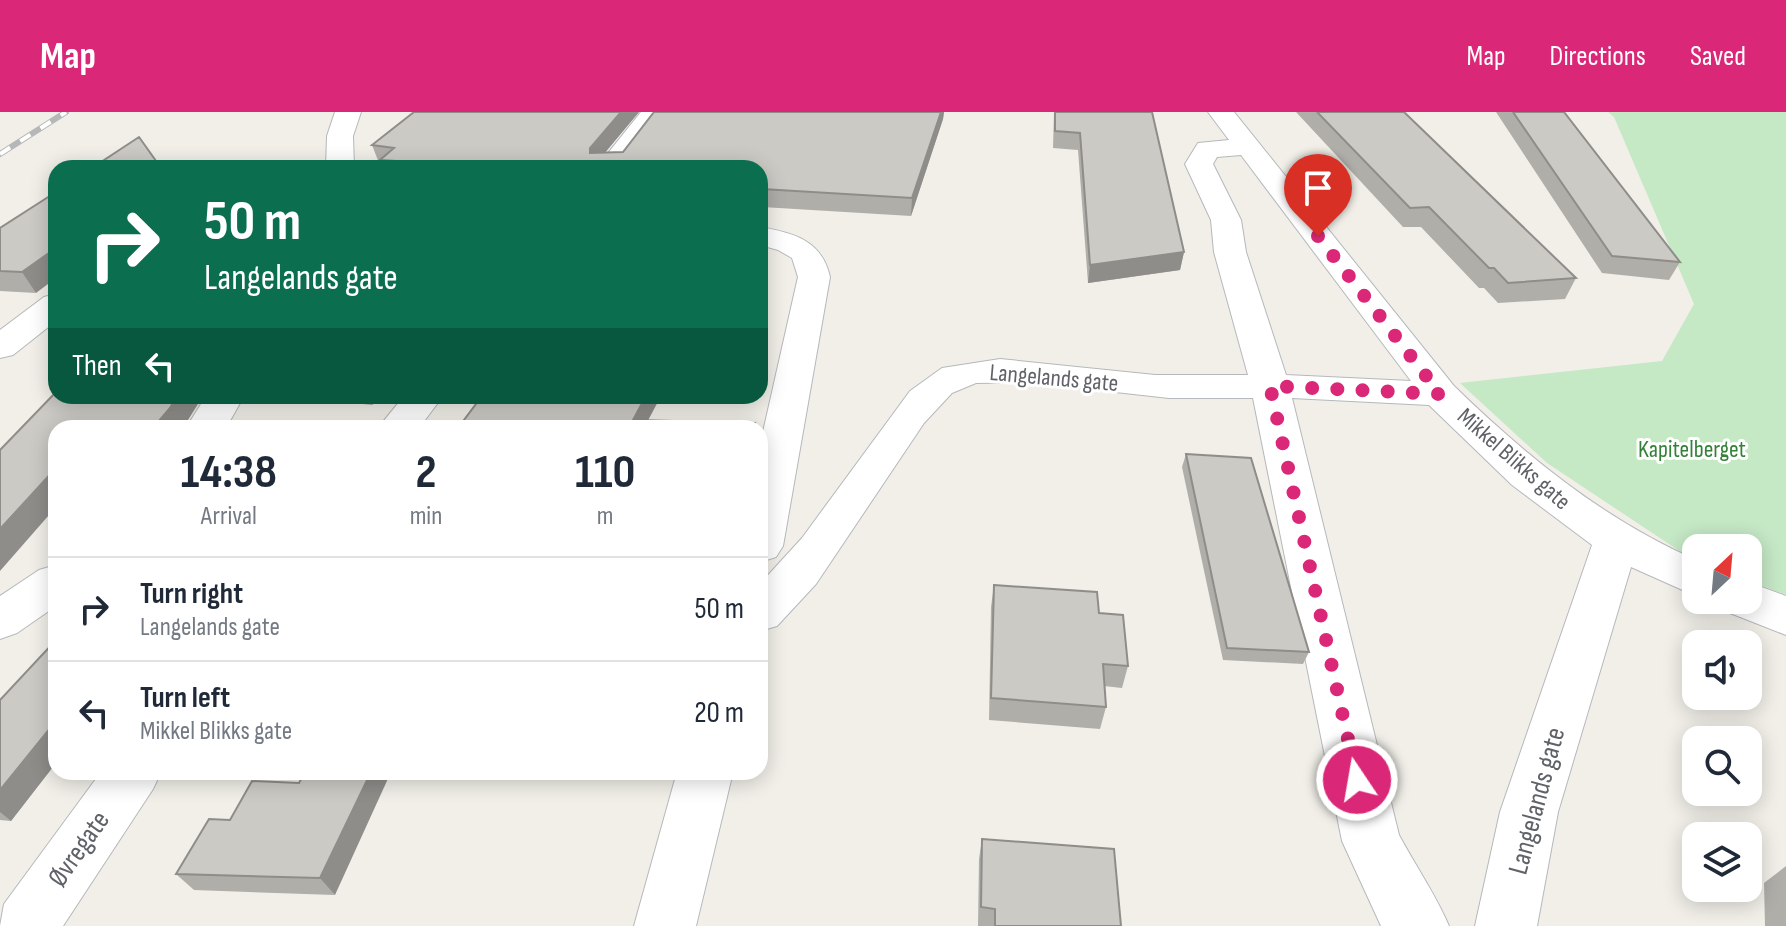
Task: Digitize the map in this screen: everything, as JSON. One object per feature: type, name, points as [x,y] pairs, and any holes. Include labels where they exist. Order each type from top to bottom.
[{"type":"street","points":[[340,160],[340,136],[348,112]]},
{"type":"street","points":[[616,160],[654,112]]},
{"type":"street","name":"Mikkel Blikks gate","points":[[1221,112],[1440,394],[1479,435],[1548,493],[1616,541],[1682,572]]},
{"type":"street","points":[[1248,147],[1208,149],[1199,164],[1226,220],[1230,252],[1270,386],[1371,841],[1409,916],[1418,926]]},
{"type":"street","points":[[768,238],[798,246],[813,262],[814,277],[768,506]]},
{"type":"street","points":[[0,347],[48,310]]},
{"type":"street","name":"Langelands gate","points":[[768,607],[781,596],[815,553],[901,426],[929,393],[953,377],[980,371],[1017,371],[1154,386],[1270,386],[1440,394]]},
{"type":"street","points":[[404,420],[418,404]]},
{"type":"street","name":"Langelands gate","points":[[1506,926],[1529,812],[1616,541]]},
{"type":"street","points":[[0,620],[48,587]]},
{"type":"street","points":[[1762,606],[1786,616]]},
{"type":"street","name":"Øvregate","points":[[26,926],[127,780]]},
{"type":"street","points":[[665,926],[703,780]]},
{"type":"green space","name":"Kapitelberget","points":[[1608,112],[1786,112],[1786,595],[1762,586],[1762,534],[1682,534],[1682,553],[1547,463],[1460,383],[1662,361],[1694,304],[1614,117]]},
{"type":"building","points":[[414,112],[621,112],[590,148],[590,153],[623,152],[654,112],[941,112],[912,198],[768,189],[768,160],[380,160],[394,148],[372,145]]},
{"type":"building","points":[[1055,112],[1152,112],[1184,252],[1090,265],[1080,133],[1055,131]]},
{"type":"building","points":[[1317,112],[1404,112],[1576,278],[1508,283],[1429,207],[1410,208]]},
{"type":"building","points":[[1513,112],[1564,112],[1680,262],[1612,256]]},
{"type":"building","points":[[139,137],[155,160],[104,160]]},
{"type":"building","points":[[48,197],[48,254],[22,272],[0,271],[0,228]]},
{"type":"building","points":[[48,400],[48,404],[172,404],[160,420],[48,420],[48,477],[0,529],[0,450]]},
{"type":"building","points":[[476,404],[642,404],[633,420],[464,420]]},
{"type":"building","points":[[1186,454],[1251,458],[1309,652],[1227,648]]},
{"type":"building","points":[[994,585],[1097,592],[1099,613],[1123,615],[1128,666],[1103,664],[1106,707],[991,698]]},
{"type":"building","points":[[48,649],[48,731],[0,790],[0,700]]},
{"type":"building","points":[[301,780],[367,780],[320,878],[176,874],[209,819],[230,820],[252,781],[299,783]]},
{"type":"building","points":[[982,839],[1114,849],[1121,926],[995,926],[995,909],[981,907]]},
{"type":"railway","points":[[0,154],[66,112]]},
{"type":"route","points":[[1318,236],[1440,394],[1270,386],[1357,780]]}]
